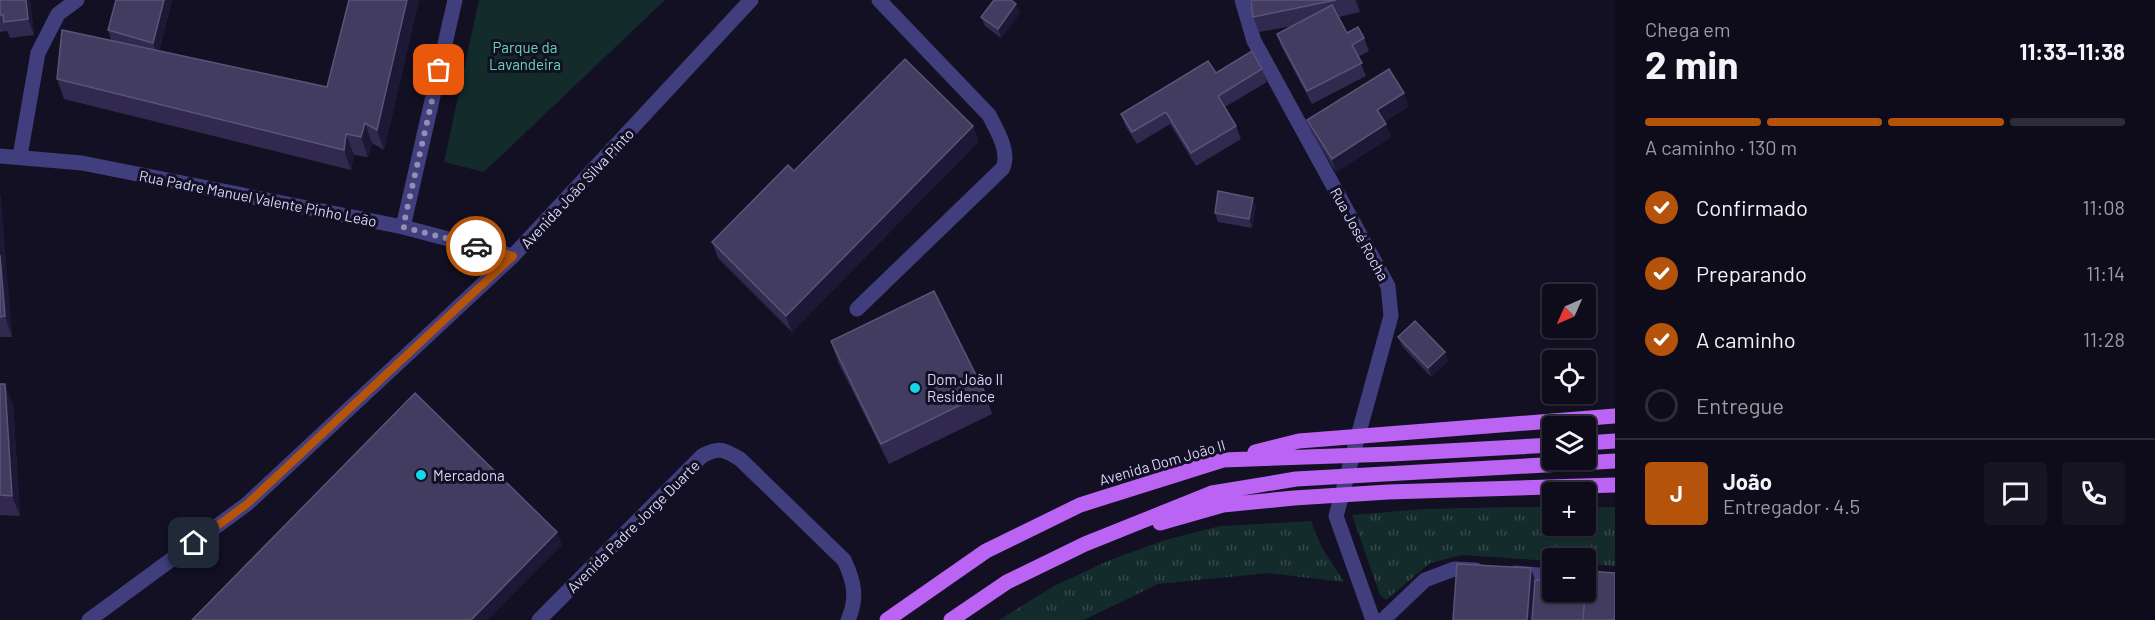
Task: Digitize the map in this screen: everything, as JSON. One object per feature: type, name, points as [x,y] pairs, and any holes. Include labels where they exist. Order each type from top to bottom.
[{"type":"main road","points":[[1299,449],[1394,434],[1615,416]]},
{"type":"main road","points":[[1596,442],[1615,441]]},
{"type":"main road","name":"Avenida Dom João II","points":[[887,620],[986,550],[1080,505],[1223,460],[1299,449],[1392,454],[1542,446]]},
{"type":"main road","points":[[951,620],[1007,582],[1085,544],[1212,493],[1296,479],[1615,461]]},
{"type":"main road","points":[[1085,544],[1223,505],[1388,492],[1615,485]]},
{"type":"street","points":[[20,156],[38,53],[58,14],[77,0]]},
{"type":"street","points":[[403,227],[455,0]]},
{"type":"street","name":"Avenida João Silva Pinto","points":[[89,620],[247,504],[513,256],[751,0]]},
{"type":"street","points":[[857,309],[1004,168],[1006,161],[999,135],[990,115],[879,0]]},
{"type":"street","name":"Rua José Rocha","points":[[1242,0],[1254,41],[1388,286],[1391,316],[1336,516],[1372,620]]},
{"type":"street","name":"Rua Padre Manuel Valente Pinho Leão","points":[[0,156],[82,163],[403,227],[513,256]]},
{"type":"street","name":"Avenida Padre Jorge Duarte","points":[[539,620],[702,456],[711,450],[723,450],[740,459],[844,560],[852,576],[855,593],[854,608],[848,620]]},
{"type":"street","points":[[1383,620],[1425,580],[1454,568],[1542,575]]},
{"type":"green space","name":"Parque da Lavandeira","points":[[479,0],[665,0],[484,172],[444,162]]},
{"type":"green space","points":[[1542,507],[1542,536],[1596,536],[1596,507],[1615,507],[1615,566],[1596,565],[1596,548],[1542,548],[1542,560],[1462,555],[1430,563],[1386,600],[1380,595],[1352,515],[1424,509]]},
{"type":"green space","points":[[1311,521],[1321,546],[1344,582],[1268,573],[1158,584],[1084,620],[999,620],[1054,586],[1110,560],[1165,540],[1220,526]]},
{"type":"building","points":[[0,0],[26,0],[28,19],[4,22],[3,15],[0,15]]},
{"type":"building","points":[[116,0],[164,0],[153,43],[108,30]]},
{"type":"building","points":[[349,0],[407,0],[377,130],[365,123],[361,137],[346,134],[344,150],[57,79],[62,30],[327,87]]},
{"type":"building","points":[[994,0],[1011,0],[1016,4],[998,29],[981,17]]},
{"type":"building","points":[[1251,0],[1336,0],[1253,17]]},
{"type":"building","points":[[1332,5],[1347,33],[1358,27],[1364,38],[1352,45],[1362,63],[1307,91],[1277,34]]},
{"type":"building","points":[[1252,51],[1262,69],[1218,96],[1236,126],[1191,153],[1166,112],[1132,132],[1121,114],[1208,61],[1216,73]]},
{"type":"building","points":[[905,59],[973,126],[786,316],[712,242],[788,165],[794,171]]},
{"type":"building","points":[[1389,69],[1404,93],[1377,110],[1386,124],[1332,159],[1307,120]]},
{"type":"building","points":[[1218,191],[1253,198],[1249,219],[1215,213]]},
{"type":"building","points":[[0,255],[5,316],[0,317]]},
{"type":"building","name":"Dom João II Residence","points":[[934,291],[985,393],[881,444],[831,341]]},
{"type":"building","points":[[1415,321],[1445,352],[1428,368],[1398,337]]},
{"type":"building","points":[[0,384],[5,384],[12,496],[0,495]]},
{"type":"building","name":"Mercadona","points":[[415,393],[557,532],[471,620],[192,620]]},
{"type":"building","points":[[1457,564],[1531,568],[1527,620],[1453,620]]},
{"type":"building","points":[[1596,572],[1615,573],[1615,620],[1583,620],[1584,602],[1596,602]]},
{"type":"building","points":[[1535,580],[1542,580],[1542,602],[1584,602],[1583,620],[1532,620]]},
{"type":"way so far","points":[[439,70],[403,227],[476,246]]},
{"type":"place","name":"Dom João II Residence","points":[[915,388]]},
{"type":"place","name":"Mercadona","points":[[421,475]]},
{"type":"route","points":[[194,543],[247,504],[513,256],[476,246]]}]
